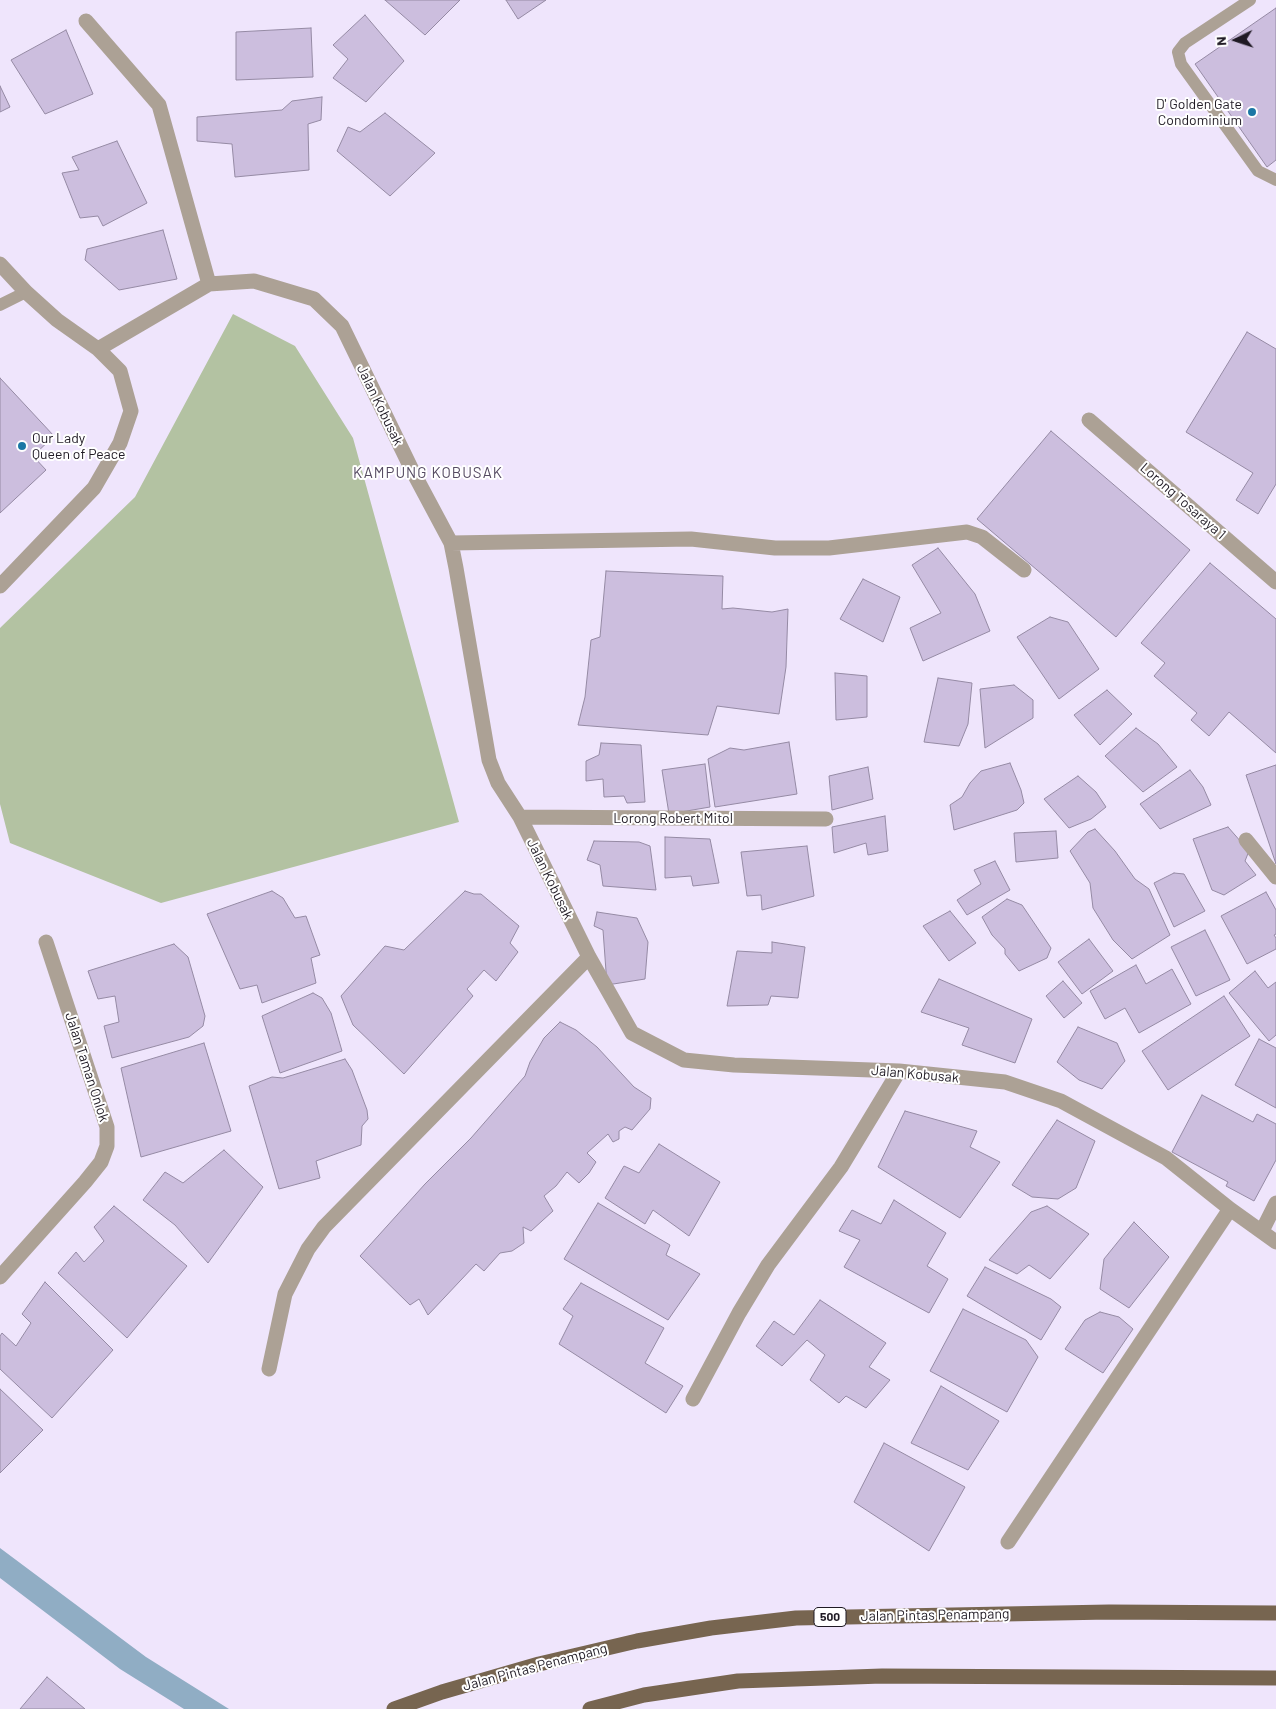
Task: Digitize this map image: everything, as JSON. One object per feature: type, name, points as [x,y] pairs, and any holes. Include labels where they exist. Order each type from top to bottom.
[{"type":"main road","name":"Jalan Pintas Penampang","points":[[394,1709],[442,1692],[539,1664],[637,1641],[711,1628],[787,1619],[1109,1612],[1276,1613]]},
{"type":"main road","points":[[590,1709],[644,1695],[738,1681],[882,1676],[1276,1678]]},
{"type":"street","points":[[86,21],[159,105],[209,284]]},
{"type":"street","points":[[0,264],[26,292],[57,320],[98,349],[120,371],[131,411],[120,443],[94,488],[0,586]]},
{"type":"street","name":"Jalan Kobusak","points":[[98,349],[209,284],[254,281],[314,299],[342,326],[412,470],[451,543],[489,760],[498,783],[520,817],[589,957],[632,1033],[684,1060],[734,1066],[899,1071],[1005,1082],[1061,1101],[1166,1158],[1230,1209],[1276,1242]]},
{"type":"street","name":"Lorong Tosaraya 1","points":[[1089,420],[1276,582]]},
{"type":"street","points":[[451,543],[691,540],[775,548],[829,548],[967,532],[982,536],[1024,570]]},
{"type":"street","name":"Lorong Robert Mitol","points":[[520,817],[826,819]]},
{"type":"street","points":[[1246,840],[1276,877]]},
{"type":"street","name":"Jalan Taman Onlok","points":[[0,1277],[85,1182],[101,1162],[107,1146],[106,1127],[46,942]]},
{"type":"street","points":[[269,1369],[285,1294],[308,1249],[324,1227],[589,957]]},
{"type":"street","points":[[692,1399],[768,1265],[841,1167],[899,1071]]},
{"type":"street","points":[[1262,1232],[1276,1203]]},
{"type":"street","points":[[1008,1542],[1230,1209]]},
{"type":"lane","points":[[1250,0],[1185,43],[1178,52],[1181,64],[1258,171],[1276,180]]},
{"type":"lane","points":[[0,306],[26,292]]},
{"type":"green space","points":[[233,314],[295,346],[353,438],[459,822],[161,903],[10,843],[0,804],[0,628],[135,497]]},
{"type":"water","points":[[0,1548],[146,1657],[229,1709],[184,1709],[120,1669],[0,1578]]},
{"type":"building","points":[[385,0],[460,0],[425,35]]},
{"type":"building","points":[[506,0],[546,0],[518,19]]},
{"type":"building","name":"D' Golden Gate Condominium","points":[[1276,8],[1276,160],[1267,167],[1195,64]]},
{"type":"building","points":[[365,15],[404,61],[366,102],[333,78],[348,59],[333,45]]},
{"type":"building","points":[[311,28],[313,77],[236,80],[236,32]]},
{"type":"building","points":[[66,30],[93,94],[45,114],[11,60]]},
{"type":"building","points":[[0,86],[10,107],[0,112]]},
{"type":"building","points":[[322,97],[321,120],[308,124],[309,170],[235,177],[232,144],[197,141],[197,117],[282,110],[292,101]]},
{"type":"building","points":[[385,113],[435,153],[390,196],[337,151],[348,127],[360,132]]},
{"type":"building","points":[[117,141],[147,203],[103,226],[98,216],[80,218],[62,173],[79,170],[72,157]]},
{"type":"building","points":[[163,230],[177,279],[119,290],[85,260],[87,249]]},
{"type":"building","points":[[1247,332],[1276,349],[1276,484],[1258,514],[1236,500],[1253,473],[1186,432]]},
{"type":"building","name":"Our Lady Queen of Peace","points":[[0,378],[54,436],[33,456],[46,470],[0,513]]},
{"type":"building","points":[[1051,431],[1190,550],[1116,637],[977,519]]},
{"type":"building","points":[[938,548],[975,594],[990,631],[923,661],[910,628],[941,613],[912,565]]},
{"type":"building","points":[[1210,563],[1276,619],[1276,753],[1229,712],[1209,736],[1191,720],[1197,713],[1154,676],[1165,663],[1141,643]]},
{"type":"building","points":[[606,571],[723,576],[722,609],[733,608],[772,612],[788,609],[786,667],[779,714],[717,706],[708,735],[578,725],[585,697],[591,640],[600,637]]},
{"type":"building","points":[[863,579],[900,597],[883,642],[840,619]]},
{"type":"building","points":[[1050,617],[1068,622],[1099,669],[1059,699],[1017,637]]},
{"type":"building","points":[[835,673],[867,676],[867,717],[836,720]]},
{"type":"building","points":[[938,678],[972,683],[968,724],[959,746],[924,742]]},
{"type":"building","points":[[1014,685],[1033,700],[1033,718],[985,748],[980,689]]},
{"type":"building","points":[[1107,690],[1132,714],[1100,745],[1074,715]]},
{"type":"building","points":[[1136,728],[1158,744],[1177,767],[1143,792],[1105,756]]},
{"type":"building","points":[[789,742],[797,794],[715,807],[708,759],[730,748],[744,750]]},
{"type":"building","points":[[601,743],[641,745],[645,802],[627,803],[624,796],[604,797],[603,779],[586,781],[586,761],[599,755]]},
{"type":"building","points":[[1010,763],[1024,803],[1017,810],[954,830],[950,805],[962,797],[970,783],[981,771]]},
{"type":"building","points":[[705,764],[710,807],[669,814],[662,770]]},
{"type":"building","points":[[1276,765],[1276,864],[1246,775]]},
{"type":"building","points":[[868,767],[873,799],[832,810],[829,776]]},
{"type":"building","points":[[1190,770],[1203,787],[1211,805],[1160,829],[1140,804]]},
{"type":"building","points":[[1078,776],[1096,792],[1106,807],[1091,819],[1069,828],[1044,799]]},
{"type":"building","points":[[885,816],[888,851],[868,855],[866,843],[834,853],[832,827]]},
{"type":"building","points":[[1228,827],[1249,851],[1245,861],[1256,875],[1224,895],[1212,890],[1193,839]]},
{"type":"building","points":[[1095,829],[1115,851],[1135,879],[1149,889],[1170,935],[1132,959],[1113,940],[1093,908],[1090,883],[1070,851],[1088,832]]},
{"type":"building","points":[[1056,831],[1058,858],[1016,862],[1014,833]]},
{"type":"building","points":[[665,837],[710,839],[719,883],[693,886],[691,876],[665,878]]},
{"type":"building","points":[[594,841],[639,842],[650,846],[656,890],[603,886],[600,865],[587,860]]},
{"type":"building","points":[[807,846],[814,896],[762,910],[761,895],[747,896],[741,852]]},
{"type":"building","points":[[995,861],[1010,890],[967,915],[957,900],[981,884],[974,870]]},
{"type":"building","points":[[1174,873],[1184,874],[1205,911],[1174,927],[1154,883]]},
{"type":"building","points":[[272,891],[283,898],[295,918],[306,916],[320,955],[311,958],[316,983],[262,1003],[257,985],[240,989],[207,914]]},
{"type":"building","points":[[465,891],[481,894],[519,926],[510,943],[518,952],[496,981],[484,970],[467,989],[473,996],[404,1074],[353,1025],[341,996],[385,946],[404,950]]},
{"type":"building","points":[[1266,892],[1276,910],[1276,934],[1274,935],[1276,938],[1276,949],[1247,964],[1221,916]]},
{"type":"building","points":[[1007,899],[1022,905],[1051,948],[1047,958],[1019,971],[1005,954],[1005,949],[992,935],[982,917]]},
{"type":"building","points":[[950,911],[976,943],[949,961],[923,926]]},
{"type":"building","points":[[597,912],[637,918],[648,942],[645,979],[607,985],[603,930],[594,926]]},
{"type":"building","points":[[1205,930],[1230,980],[1196,996],[1171,947]]},
{"type":"building","points":[[1089,939],[1113,971],[1082,994],[1058,962]]},
{"type":"building","points":[[772,942],[805,947],[798,998],[771,996],[768,1005],[727,1006],[737,951],[772,953]]},
{"type":"building","points":[[174,944],[188,957],[205,1016],[203,1026],[189,1037],[112,1058],[104,1026],[119,1022],[115,996],[98,999],[88,971]]},
{"type":"building","points":[[1136,965],[1146,984],[1172,969],[1191,1004],[1139,1033],[1125,1008],[1105,1019],[1090,991]]},
{"type":"building","points":[[1255,971],[1268,988],[1276,982],[1276,1035],[1269,1041],[1229,993]]},
{"type":"building","points":[[939,979],[1032,1019],[1015,1063],[962,1045],[969,1028],[921,1012]]},
{"type":"building","points":[[1063,981],[1082,1003],[1064,1018],[1046,996]]},
{"type":"building","points":[[313,993],[322,998],[331,1013],[342,1051],[280,1073],[262,1016]]},
{"type":"building","points":[[1224,996],[1250,1036],[1168,1090],[1142,1051]]},
{"type":"building","points":[[560,1022],[576,1030],[597,1047],[634,1087],[651,1098],[650,1109],[632,1130],[625,1127],[619,1131],[619,1139],[613,1142],[608,1134],[587,1153],[596,1162],[579,1183],[567,1172],[556,1186],[544,1196],[553,1211],[531,1231],[523,1227],[524,1243],[512,1251],[500,1253],[484,1271],[476,1264],[428,1315],[419,1299],[410,1305],[360,1256],[425,1184],[471,1138],[525,1076],[530,1062],[544,1038]]},
{"type":"building","points":[[1078,1027],[1117,1043],[1125,1061],[1102,1089],[1079,1080],[1057,1062]]},
{"type":"building","points":[[1259,1039],[1276,1048],[1276,1108],[1235,1085]]},
{"type":"building","points":[[204,1043],[231,1131],[141,1157],[121,1068]]},
{"type":"building","points":[[345,1059],[352,1070],[367,1110],[368,1119],[362,1126],[361,1145],[316,1161],[320,1178],[279,1189],[249,1086],[272,1077],[283,1078]]},
{"type":"building","points":[[1202,1095],[1253,1122],[1257,1114],[1276,1124],[1276,1160],[1254,1201],[1226,1186],[1228,1182],[1172,1152]]},
{"type":"building","points":[[905,1111],[977,1131],[970,1147],[1000,1162],[960,1218],[878,1167]]},
{"type":"building","points":[[1057,1120],[1095,1141],[1076,1188],[1058,1199],[1032,1197],[1012,1185]]},
{"type":"building","points":[[659,1144],[720,1182],[689,1236],[653,1210],[645,1224],[605,1198],[624,1166],[639,1173]]},
{"type":"building","points":[[224,1150],[263,1187],[208,1263],[175,1225],[143,1200],[165,1172],[183,1183]]},
{"type":"building","points":[[894,1200],[946,1233],[927,1266],[948,1279],[929,1313],[844,1267],[860,1240],[839,1231],[852,1210],[881,1224]]},
{"type":"building","points":[[598,1203],[670,1245],[666,1255],[700,1274],[668,1320],[564,1259]]},
{"type":"building","points":[[114,1206],[187,1266],[127,1338],[58,1273],[76,1252],[84,1262],[104,1241],[94,1227]]},
{"type":"building","points":[[1047,1206],[1089,1234],[1050,1279],[1029,1265],[1017,1274],[989,1260],[1031,1212]]},
{"type":"building","points":[[1134,1222],[1169,1257],[1129,1308],[1100,1289],[1104,1259]]},
{"type":"building","points":[[985,1267],[1051,1299],[1061,1307],[1041,1340],[967,1296]]},
{"type":"building","points":[[45,1282],[113,1350],[52,1418],[0,1369],[0,1336],[2,1333],[16,1346],[31,1323],[22,1314]]},
{"type":"building","points":[[581,1283],[664,1328],[645,1363],[683,1386],[666,1413],[559,1344],[573,1316],[563,1309]]},
{"type":"building","points":[[820,1300],[886,1343],[869,1367],[890,1380],[866,1408],[846,1396],[839,1403],[810,1380],[825,1355],[807,1340],[782,1366],[756,1346],[774,1321],[794,1335]]},
{"type":"building","points":[[963,1309],[1026,1340],[1038,1357],[1007,1412],[930,1371]]},
{"type":"building","points":[[1100,1312],[1119,1317],[1133,1329],[1103,1373],[1065,1349],[1085,1320]]},
{"type":"building","points":[[941,1386],[999,1421],[968,1470],[911,1443]]},
{"type":"building","points":[[0,1389],[43,1430],[0,1473]]},
{"type":"building","points":[[884,1443],[965,1487],[929,1551],[854,1502]]},
{"type":"building","points":[[47,1677],[85,1709],[20,1709]]},
{"type":"place","name":"D' Golden Gate Condominium","points":[[1252,112]]},
{"type":"place","name":"Our Lady Queen of Peace","points":[[22,446]]},
{"type":"district","name":"KAMPUNG KOBUSAK","points":[[428,473]]}]
